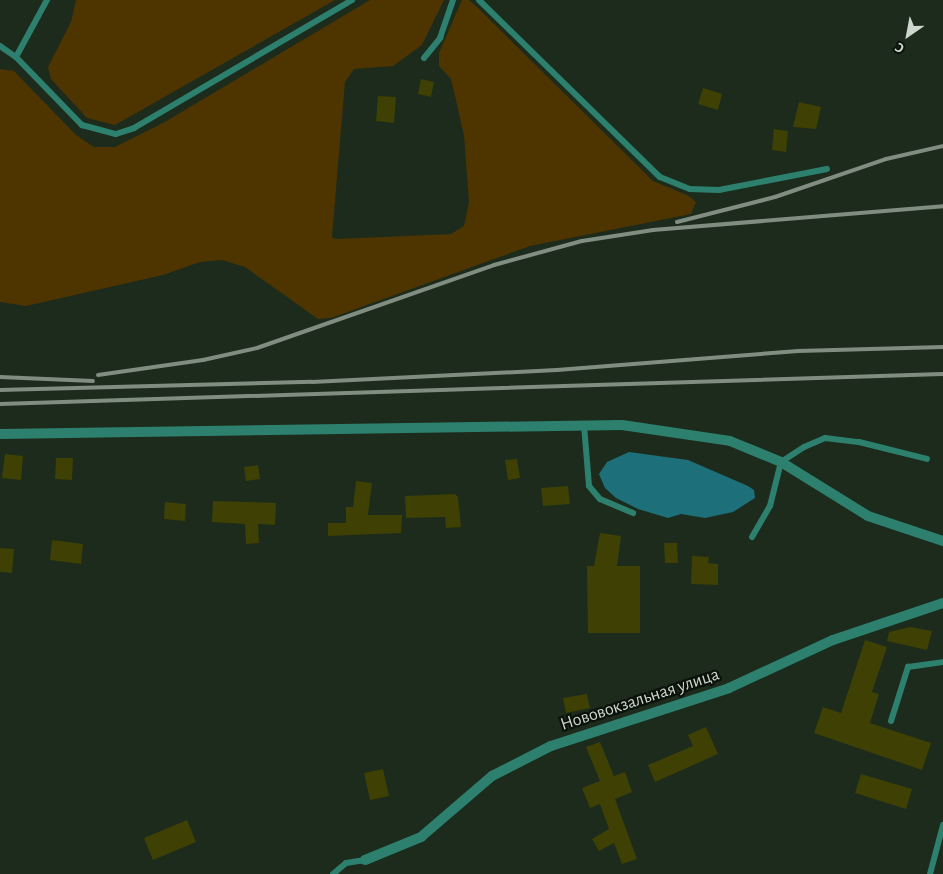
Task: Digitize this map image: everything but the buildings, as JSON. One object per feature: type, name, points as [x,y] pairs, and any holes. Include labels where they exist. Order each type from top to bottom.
[{"type":"street","points":[[0,434],[622,425],[730,441],[782,462],[868,516],[943,541]]},
{"type":"street","name":"Нововокзальная улица","points":[[365,860],[420,837],[492,776],[551,746],[729,688],[833,640],[943,603]]},
{"type":"lane","points":[[16,57],[47,0]]},
{"type":"lane","points":[[0,46],[16,57],[82,125],[116,134],[134,128],[352,0]]},
{"type":"lane","points":[[424,58],[440,38],[453,0]]},
{"type":"lane","points":[[479,0],[660,177],[690,189],[719,190],[827,169]]},
{"type":"lane","points":[[584,425],[588,486],[600,500],[633,513]]},
{"type":"lane","points":[[752,537],[770,506],[782,462],[825,438],[859,442],[927,460]]},
{"type":"lane","points":[[891,720],[908,667],[943,662]]},
{"type":"lane","points":[[930,874],[943,825]]},
{"type":"lane","points":[[334,874],[346,863],[365,860]]},
{"type":"shaded area","points":[[76,0],[335,0],[115,125],[87,118],[51,79],[48,67],[71,22]]},
{"type":"shaded area","points":[[370,0],[444,0],[422,45],[393,66],[354,69],[345,82],[332,237],[336,239],[451,234],[464,226],[469,202],[464,135],[451,79],[439,66],[439,53],[462,0],[469,0],[477,7],[653,181],[689,196],[696,202],[691,214],[530,246],[331,318],[318,319],[245,267],[222,260],[200,262],[163,275],[26,306],[0,302],[0,69],[14,71],[76,135],[94,147],[115,147],[163,123]]},
{"type":"water","points":[[629,452],[688,460],[748,486],[754,490],[755,498],[733,512],[705,518],[681,514],[668,518],[638,509],[616,498],[605,488],[599,474],[607,462]]},
{"type":"railway","points":[[677,222],[775,197],[886,159],[943,146]]},
{"type":"railway","points":[[98,375],[203,360],[257,348],[494,265],[582,241],[653,230],[943,206]]},
{"type":"railway","points":[[0,390],[312,382],[557,370],[798,351],[943,347]]},
{"type":"railway","points":[[0,404],[943,374]]},
{"type":"railway","points":[[0,377],[93,381]]}]
